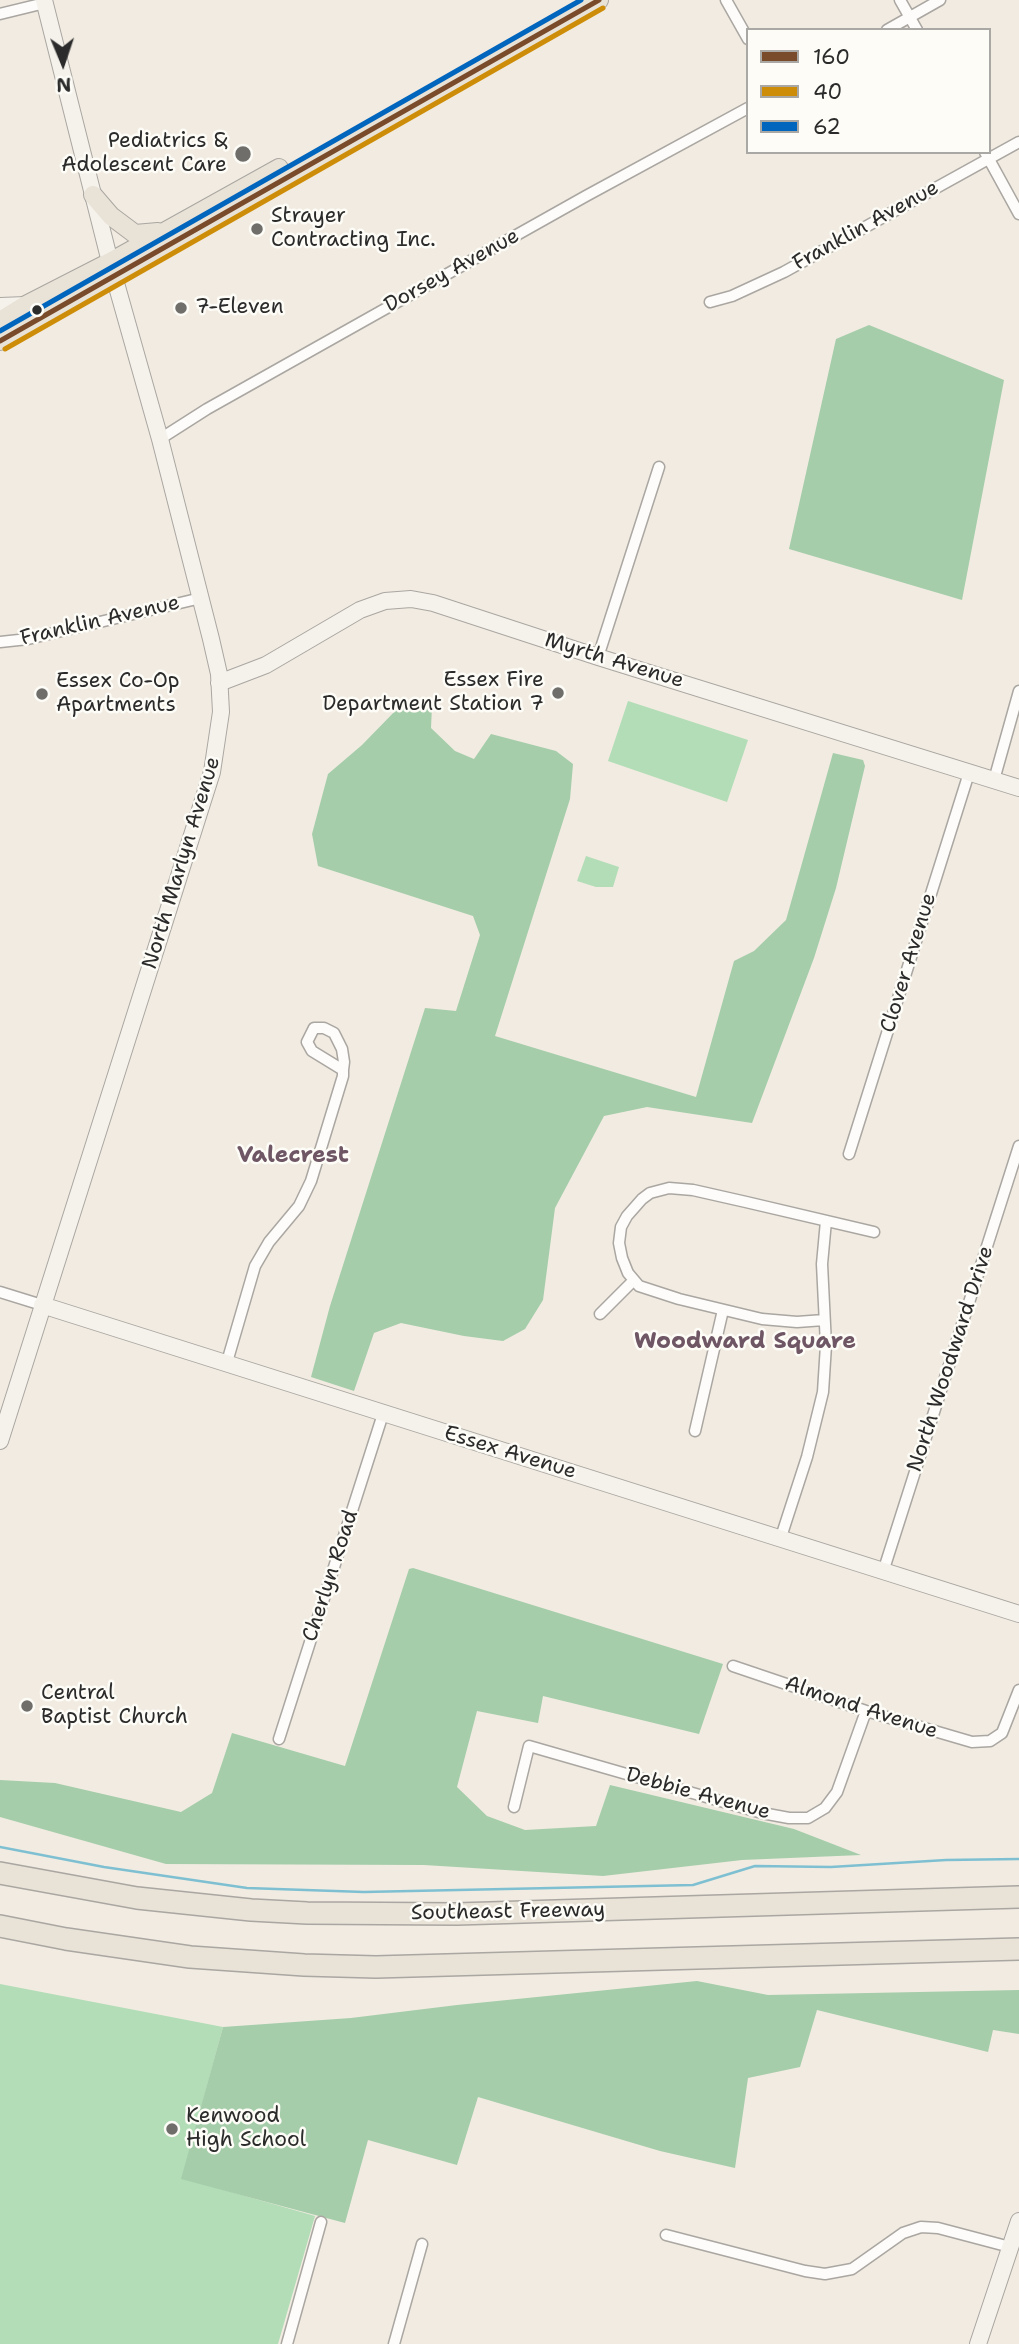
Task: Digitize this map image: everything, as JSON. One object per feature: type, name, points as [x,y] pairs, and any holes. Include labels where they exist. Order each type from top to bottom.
[{"type":"highway","name":"Southeast Freeway","points":[[0,1873],[88,1890],[194,1905],[320,1913],[457,1914],[1019,1897]]},
{"type":"highway","points":[[0,1926],[142,1951],[304,1965],[458,1965],[1019,1950]]},
{"type":"highway","points":[[949,1952],[1019,1955]]},
{"type":"main road","points":[[0,341],[60,305],[169,230],[580,0]]},
{"type":"main road","points":[[0,321],[26,305],[112,269],[599,0]]},
{"type":"main road","points":[[93,195],[111,216],[135,233],[169,230]]},
{"type":"street","points":[[726,0],[746,35]]},
{"type":"street","points":[[900,0],[916,28]]},
{"type":"street","points":[[891,28],[940,0]]},
{"type":"street","name":"North Marlyn Avenue","points":[[0,1441],[212,772],[219,734],[217,663],[44,1]]},
{"type":"street","points":[[0,14],[44,1]]},
{"type":"street","name":"Dorsey Avenue","points":[[160,439],[219,402],[746,109]]},
{"type":"street","name":"Franklin Avenue","points":[[991,153],[1019,142]]},
{"type":"street","points":[[987,155],[1019,214]]},
{"type":"street","name":"Franklin Avenue","points":[[710,302],[732,296],[784,272],[987,155]]},
{"type":"street","points":[[0,306],[26,305]]},
{"type":"street","points":[[598,657],[659,467]]},
{"type":"street","name":"Franklin Avenue","points":[[0,642],[28,639],[201,598]]},
{"type":"street","name":"Myrth Avenue","points":[[219,684],[265,665],[360,610],[391,600],[411,599],[433,603],[1019,788]]},
{"type":"street","points":[[994,780],[1019,691]]},
{"type":"street","name":"Clover Avenue","points":[[849,1154],[968,773]]},
{"type":"street","points":[[227,1362],[255,1266],[269,1242],[299,1206],[312,1181],[344,1070]]},
{"type":"street","name":"North Woodward Drive","points":[[883,1572],[1019,1146]]},
{"type":"street","points":[[824,1320],[787,1322],[762,1319],[652,1291],[633,1281],[622,1258],[621,1227],[642,1199],[658,1190],[669,1188],[693,1190],[874,1233]]},
{"type":"street","points":[[780,1537],[821,1407],[826,1360],[822,1264],[826,1221]]},
{"type":"street","points":[[600,1314],[633,1281]]},
{"type":"street","name":"Essex Avenue","points":[[0,1292],[1019,1614]]},
{"type":"street","points":[[695,1431],[723,1310]]},
{"type":"street","name":"Cherlyn Road","points":[[279,1739],[383,1413]]},
{"type":"street","name":"Almond Avenue","points":[[733,1666],[866,1711],[964,1740],[990,1741],[999,1736],[1007,1726],[1019,1690]]},
{"type":"street","name":"Debbie Avenue","points":[[514,1807],[529,1746],[762,1813],[808,1818],[825,1808],[837,1792],[866,1711]]},
{"type":"street","points":[[978,2344],[1019,2221]]},
{"type":"street","points":[[287,2344],[321,2222]]},
{"type":"street","points":[[666,2235],[825,2274],[852,2269],[903,2233],[921,2227],[938,2228],[1010,2248]]},
{"type":"street","points":[[394,2344],[422,2244]]},
{"type":"green space","points":[[869,325],[1004,380],[962,600],[789,549],[836,339]]},
{"type":"green space","points":[[628,701],[748,740],[727,802],[608,761]]},
{"type":"green space","points":[[412,703],[432,706],[431,728],[455,751],[474,759],[491,734],[556,751],[573,764],[570,799],[495,1036],[696,1097],[734,961],[754,951],[786,920],[833,753],[863,760],[865,766],[836,888],[814,958],[752,1123],[647,1107],[604,1116],[555,1208],[543,1300],[525,1329],[503,1341],[401,1323],[374,1333],[354,1391],[311,1377],[330,1306],[425,1008],[456,1011],[480,935],[473,916],[318,866],[312,834],[328,774],[362,745],[399,707]]},
{"type":"green space","points":[[586,856],[619,867],[613,887],[596,887],[577,881]]},
{"type":"green space","points":[[413,1568],[723,1664],[699,1734],[543,1696],[538,1723],[477,1711],[457,1787],[487,1816],[525,1830],[596,1826],[610,1785],[794,1829],[861,1855],[742,1860],[603,1876],[424,1865],[166,1864],[0,1817],[0,1780],[55,1783],[181,1812],[212,1793],[232,1733],[345,1766],[409,1569]]},
{"type":"green space","points":[[697,1981],[768,1995],[1019,1990],[1019,2034],[993,2030],[988,2052],[817,2010],[800,2067],[748,2078],[735,2168],[660,2151],[478,2097],[457,2165],[368,2140],[345,2223],[181,2179],[223,2027],[351,2018]]},
{"type":"green space","name":"Kenwood High School","points":[[0,1984],[223,2027],[182,2178],[315,2216],[278,2344],[0,2344]]},
{"type":"waterway","points":[[0,1847],[104,1867],[247,1888],[364,1892],[693,1885],[755,1866],[831,1867],[946,1860],[1019,1859]]},
{"type":"transit line","name":"62","points":[[0,331],[581,0]]},
{"type":"transit line","name":"160","points":[[0,341],[599,0]]},
{"type":"transit line","name":"40","points":[[5,349],[603,8]]},
{"type":"place","name":"Pediatrics & Adolescent Care","points":[[243,154]]},
{"type":"place","name":"Strayer Contracting Inc.","points":[[257,229]]},
{"type":"place","name":"7-Eleven","points":[[181,308]]},
{"type":"place","name":"Essex Fire Department Station 7","points":[[558,693]]},
{"type":"place","name":"Essex Co-Op Apartments","points":[[42,694]]},
{"type":"place","name":"Central Baptist Church","points":[[27,1706]]},
{"type":"place","name":"Kenwood High School","points":[[172,2129]]},
{"type":"district","name":"Valecrest","points":[[293,1156]]},
{"type":"district","name":"Woodward Square","points":[[745,1342]]}]
